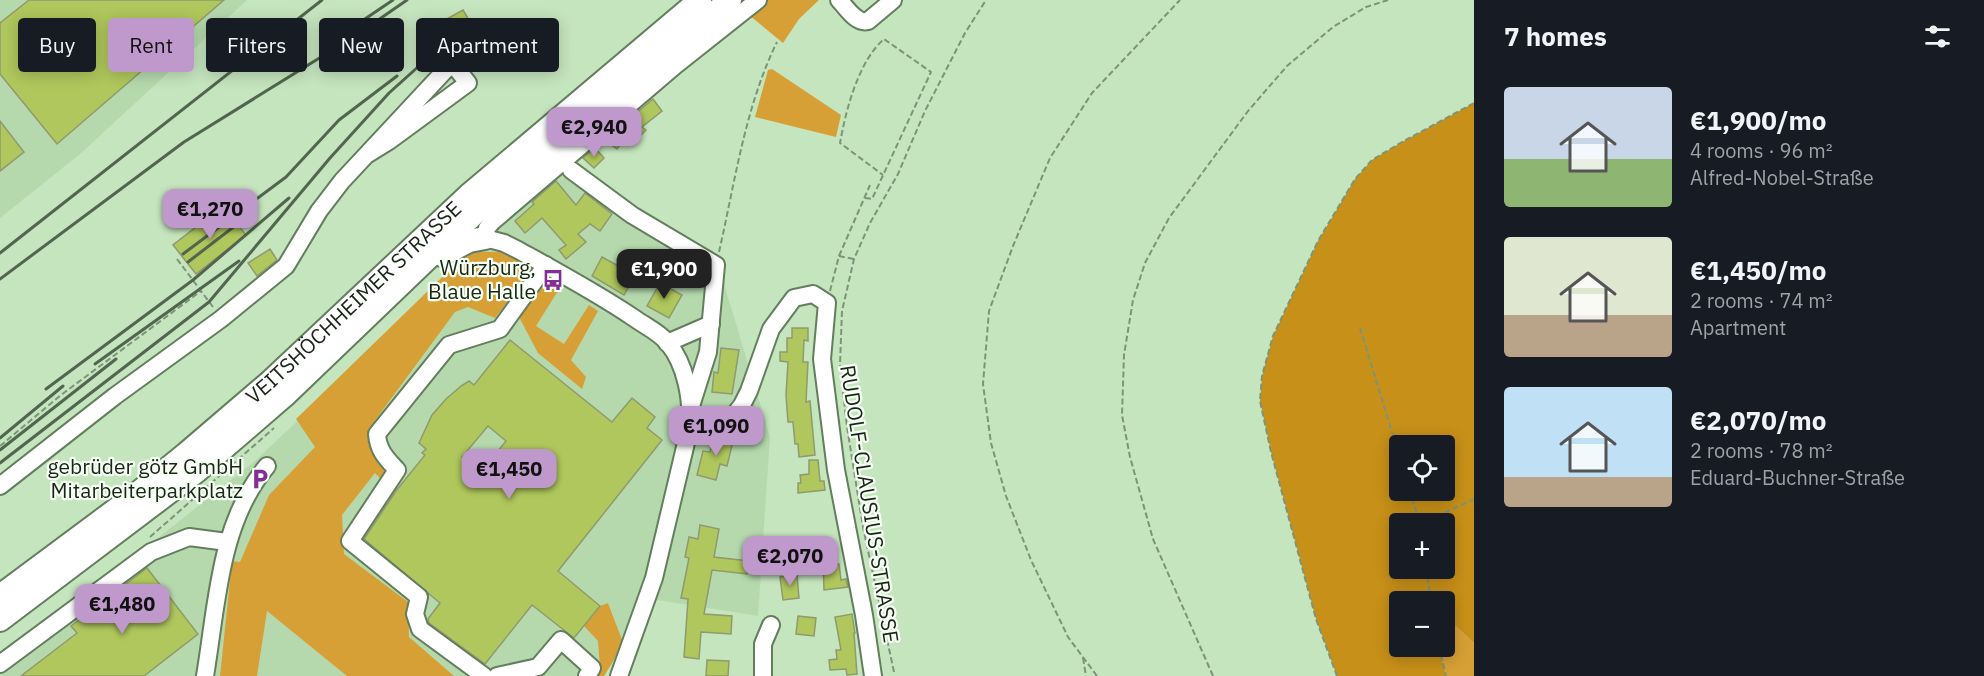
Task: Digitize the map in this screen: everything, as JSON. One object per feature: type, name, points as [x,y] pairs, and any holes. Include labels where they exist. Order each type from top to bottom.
[{"type":"highway","name":"VEITSHÖCHHEIMER STRASSE","points":[[0,620],[197,471],[284,396],[378,305],[414,246],[469,195],[700,0]]},
{"type":"highway","name":"VEITSHÖCHHEIMER STRASSE","points":[[0,596],[133,497],[395,276],[477,211],[730,0]]},
{"type":"highway","points":[[395,276],[416,281],[444,254],[469,241],[485,238]]},
{"type":"street","name":"VEITSHÖCHHEIMER STRASSE","points":[[485,238],[487,228],[492,222],[676,65],[758,0]]},
{"type":"street","points":[[839,0],[858,20],[863,22],[868,21],[893,0]]},
{"type":"street","points":[[0,486],[115,396],[221,319],[286,266],[319,211],[342,181],[452,63],[468,83],[368,154]]},
{"type":"street","points":[[572,170],[632,215],[716,265],[708,352],[691,407]]},
{"type":"street","points":[[485,238],[504,243],[546,265],[610,302],[658,334],[668,343],[677,358],[688,390],[691,407],[690,426],[654,578],[619,676]]},
{"type":"street","points":[[484,676],[420,629],[415,614],[418,597],[350,541],[398,470],[382,454],[377,443],[377,434],[449,345],[500,329],[546,265]]},
{"type":"street","points":[[690,426],[715,425],[732,418],[749,391],[771,329],[794,298],[813,294],[827,303]]},
{"type":"street","name":"RUDOLF-CLAUSIUS-STRASSE","points":[[827,303],[822,359],[836,470],[864,615],[873,676]]},
{"type":"street","points":[[668,343],[711,324]]},
{"type":"street","points":[[205,676],[227,542],[254,482],[267,466]]},
{"type":"street","points":[[0,664],[151,552],[189,537],[227,542]]},
{"type":"street","points":[[763,676],[763,644],[771,625]]},
{"type":"street","points":[[497,676],[538,667],[561,640],[592,668],[586,676]]},
{"type":"path","points":[[894,672],[863,527],[847,428],[840,365],[842,311],[854,259],[870,223],[898,174],[925,111],[965,33],[986,0]]},
{"type":"path","points":[[1097,676],[1068,637],[1031,560],[1006,496],[994,454],[983,384],[989,311],[1050,158],[1092,93],[1180,0]]},
{"type":"path","points":[[1213,676],[1153,539],[1130,457],[1122,415],[1124,355],[1133,300],[1145,263],[1169,218],[1248,111],[1287,66],[1333,27],[1366,7],[1388,0]]},
{"type":"path","points":[[865,198],[872,199],[931,72],[884,39],[872,50],[856,86],[845,118],[840,143],[883,175]]},
{"type":"path","points":[[716,265],[753,102],[762,72],[777,42]]},
{"type":"path","points":[[1337,676],[1316,619],[1270,452],[1260,400],[1262,375],[1273,336],[1318,241],[1356,179],[1372,160],[1474,103]]},
{"type":"path","points":[[827,303],[839,256],[870,185]]},
{"type":"path","points":[[839,256],[854,259]]},
{"type":"path","points":[[177,259],[221,319]]},
{"type":"path","points":[[0,446],[61,395],[201,291]]},
{"type":"path","points":[[1360,328],[1393,435]]},
{"type":"path","points":[[1442,513],[1474,499]]},
{"type":"path","points":[[1083,657],[1086,676]]},
{"type":"path","points":[[1442,657],[1446,676]]},
{"type":"shaded area","points":[[0,0],[247,0],[227,18],[206,18],[206,38],[194,49],[194,18],[108,18],[108,72],[169,72],[80,154],[0,218]]},
{"type":"shaded area","points":[[768,0],[819,0],[799,19],[783,43],[749,15]]},
{"type":"shaded area","points":[[772,69],[841,115],[836,137],[755,117],[768,70]]},
{"type":"shaded area","points":[[1474,103],[1474,643],[1455,625],[1455,591],[1389,591],[1389,657],[1441,657],[1446,676],[1337,676],[1316,619],[1271,452],[1260,401],[1262,376],[1273,336],[1318,241],[1355,179],[1372,160]]},
{"type":"shaded area","points":[[574,160],[628,204],[716,257],[770,437],[758,616],[638,597],[615,658],[605,676],[0,676],[0,664],[256,460],[499,231],[496,228]]},
{"type":"shaded area","points":[[468,252],[500,252],[533,268],[495,318],[468,307],[455,312],[368,430],[384,468],[385,477],[382,480],[375,473],[342,515],[344,554],[408,602],[409,637],[454,676],[347,676],[267,611],[257,676],[220,676],[232,561],[240,562],[269,495],[315,447],[296,419]]},
{"type":"shaded area","points":[[548,278],[561,286],[536,326],[564,344],[589,305],[598,311],[571,360],[586,377],[582,389],[538,353],[519,317]]},
{"type":"shaded area","points":[[608,603],[622,640],[604,676],[595,676],[600,668],[598,641],[584,626],[600,606]]},
{"type":"shaded area","points":[[1455,625],[1474,643],[1474,676],[1446,676],[1441,657],[1455,657]]},
{"type":"building","points":[[29,0],[224,0],[194,26],[194,18],[108,18],[108,72],[140,72],[57,144],[0,74],[0,23]]},
{"type":"building","points":[[463,10],[468,18],[448,18]]},
{"type":"building","points":[[653,99],[662,111],[642,127],[646,130],[638,138],[630,130],[617,149],[610,144],[622,125]]},
{"type":"building","points":[[0,121],[24,152],[0,171]]},
{"type":"building","points":[[595,148],[604,158],[594,168],[583,158]]},
{"type":"building","points":[[556,181],[576,205],[585,193],[612,214],[600,231],[590,224],[578,234],[586,242],[566,259],[559,250],[566,245],[542,218],[525,233],[515,221]]},
{"type":"building","points":[[223,206],[246,235],[196,274],[173,245]]},
{"type":"building","points":[[270,249],[277,260],[257,276],[248,263]]},
{"type":"building","points":[[602,257],[635,275],[624,295],[592,276]]},
{"type":"building","points":[[660,283],[682,295],[669,318],[647,306]]},
{"type":"building","points":[[792,328],[808,328],[808,341],[804,340],[803,362],[808,362],[806,402],[810,401],[815,455],[799,457],[793,422],[788,422],[786,395],[788,362],[780,361],[780,352],[787,352],[787,338],[792,338]]},
{"type":"building","points":[[510,340],[612,422],[632,398],[655,417],[647,428],[662,440],[558,571],[600,606],[574,638],[532,605],[485,664],[429,623],[428,619],[440,603],[364,539],[396,491],[425,455],[422,453],[426,449],[419,443],[432,415],[461,386],[469,381],[474,385]],"holes":[[[488,426],[506,441],[481,472],[462,457]]]},
{"type":"building","points":[[721,348],[739,350],[732,394],[712,392],[714,372],[718,373]]},
{"type":"building","points":[[721,434],[734,437],[727,466],[720,464],[716,480],[697,475],[703,451],[710,452],[714,436]]},
{"type":"building","points":[[809,460],[818,460],[820,481],[824,481],[825,490],[798,493],[798,483],[801,483],[800,475],[809,474]]},
{"type":"building","points":[[700,525],[719,529],[714,557],[749,561],[747,574],[712,570],[704,614],[732,616],[731,634],[701,632],[699,659],[684,657],[688,599],[681,598],[689,558],[685,557],[689,537],[698,539]]},
{"type":"building","points":[[829,538],[832,564],[839,564],[841,580],[846,579],[848,587],[824,590],[823,560],[809,562],[807,540]]},
{"type":"building","points":[[147,568],[198,634],[144,676],[21,676],[77,633],[71,626]]},
{"type":"building","points":[[797,575],[799,598],[783,600],[780,577]]},
{"type":"building","points":[[852,614],[857,674],[847,675],[846,669],[830,670],[829,660],[837,659],[836,650],[841,650],[835,617]]},
{"type":"building","points":[[798,616],[816,618],[814,636],[796,634]]},
{"type":"building","points":[[707,660],[729,661],[728,676],[706,676]]},
{"type":"railway","points":[[0,253],[322,0]]},
{"type":"railway","points":[[366,18],[393,0]]},
{"type":"railway","points":[[0,279],[184,142],[355,36],[407,0]]},
{"type":"railway","points":[[0,463],[209,302],[330,158],[389,93],[416,69]]},
{"type":"railway","points":[[183,254],[286,177],[339,120],[397,76]]},
{"type":"railway","points":[[46,389],[193,280],[289,198]]},
{"type":"railway","points":[[188,262],[253,212]]},
{"type":"railway","points":[[95,364],[239,261]]},
{"type":"railway","points":[[0,450],[116,359]]},
{"type":"railway","points":[[0,438],[63,386]]},
{"type":"place","name":"Würzburg, Blaue Halle","points":[[553,280]]},
{"type":"place","name":"gebrüder götz GmbH Mitarbeiterparkplatz","points":[[260,479]]}]
